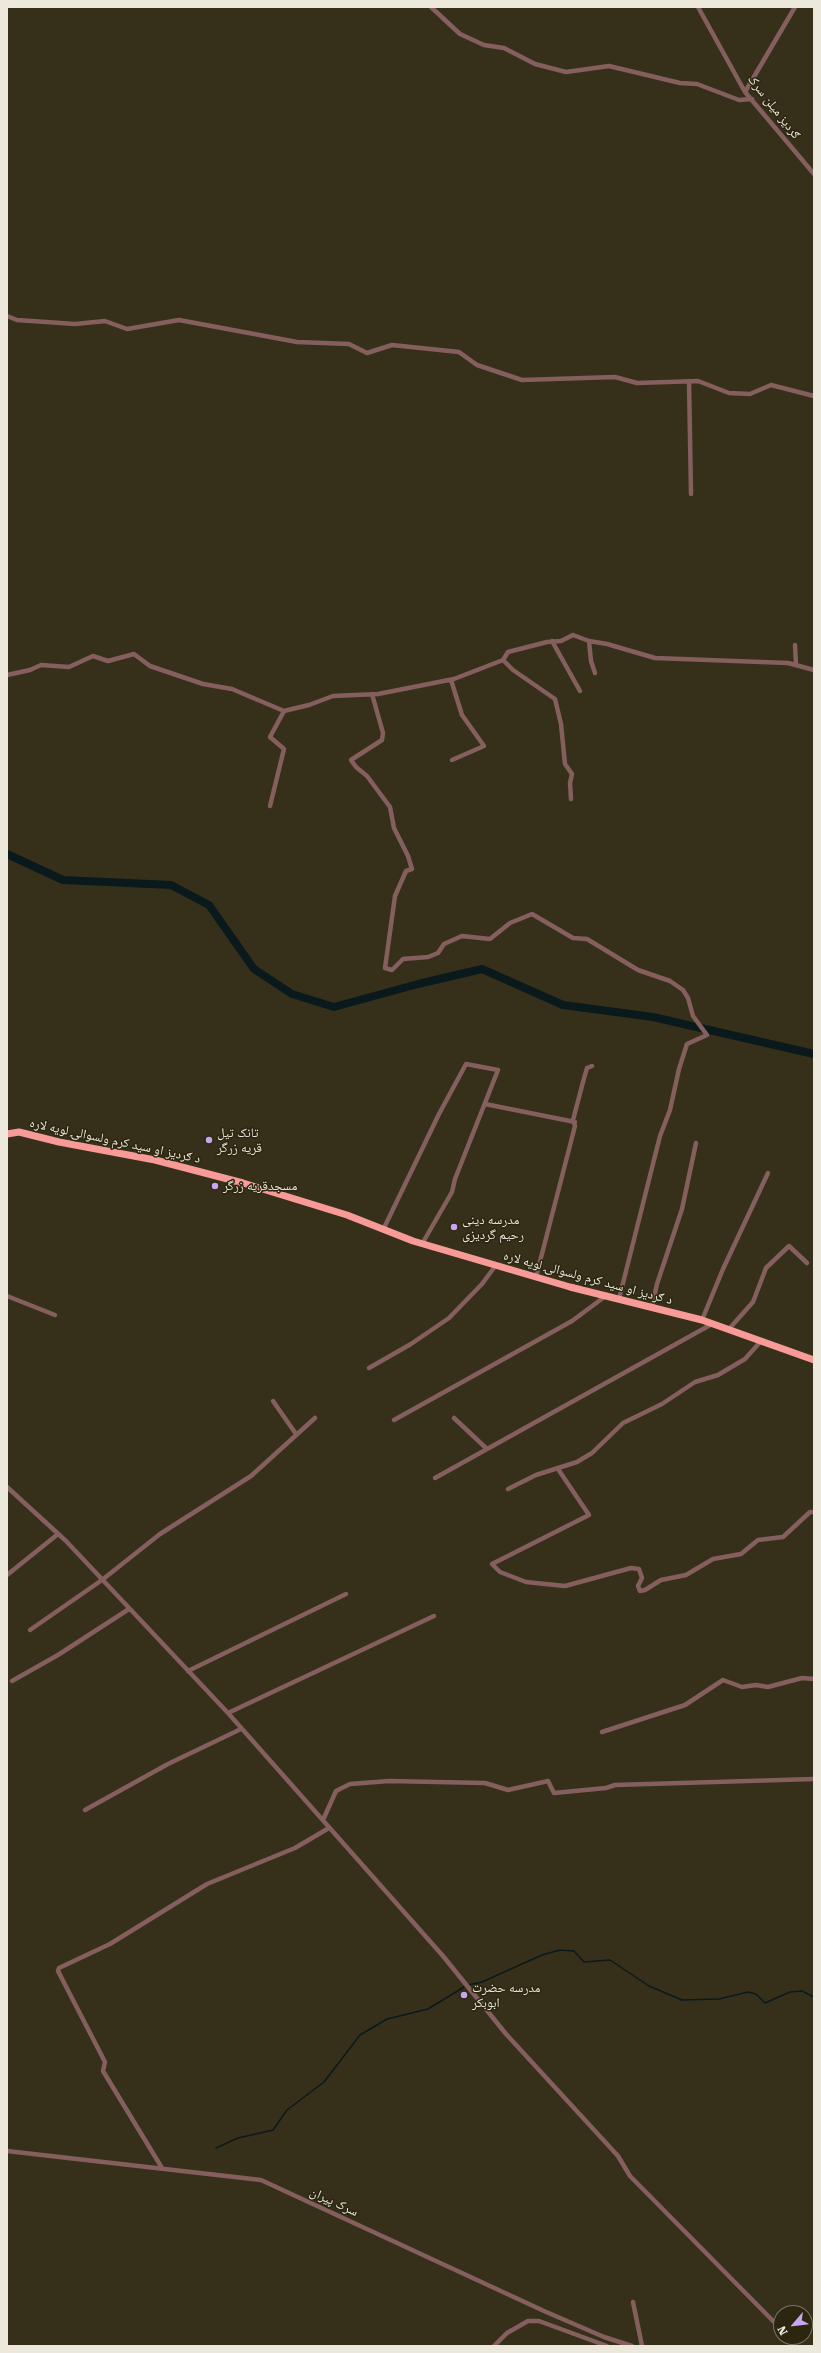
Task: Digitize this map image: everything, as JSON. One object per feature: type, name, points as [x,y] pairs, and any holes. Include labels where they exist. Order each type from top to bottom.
[{"type":"highway","name":"د ګردیز او سید کرم ولسوالۍ لویه لاره","points":[[7,1134],[19,1132],[59,1142],[155,1160],[243,1183],[347,1215],[422,1244],[536,1277],[702,1320],[814,1360]]},
{"type":"street","points":[[430,7],[460,34],[484,45],[504,48],[535,64],[566,72],[609,66],[680,83],[697,84],[739,100],[752,99]]},
{"type":"street","name":"ګردیز میلن سرک","points":[[698,7],[745,92],[814,174]]},
{"type":"street","points":[[745,92],[795,7]]},
{"type":"street","points":[[7,316],[17,320],[75,324],[106,321],[127,329],[179,320],[297,342],[349,344],[367,352],[392,345],[459,352],[477,364],[522,380],[615,377],[637,383],[698,381],[730,393],[750,394],[770,385],[814,396]]},
{"type":"street","points":[[689,381],[691,494]]},
{"type":"street","points":[[7,675],[30,670],[41,665],[69,667],[93,656],[108,662],[134,654],[150,666],[203,684],[232,689],[284,710],[309,705],[333,696],[372,694],[451,680],[503,660],[508,652],[552,641],[561,641],[573,635],[589,641],[607,644],[655,658],[712,661],[746,660],[796,665],[814,670]]},
{"type":"street","points":[[552,641],[580,691]]},
{"type":"street","points":[[589,641],[590,661],[595,674]]},
{"type":"street","points":[[795,644],[796,665]]},
{"type":"street","points":[[503,660],[513,670],[555,700],[561,724],[565,764],[572,774],[570,783],[571,799]]},
{"type":"street","points":[[451,680],[462,715],[484,746],[452,760]]},
{"type":"street","points":[[372,694],[383,733],[382,740],[351,760],[356,767],[367,776],[390,807],[394,828],[408,856],[412,869],[406,871],[395,896],[385,968],[392,970],[403,959],[428,957],[438,953],[444,944],[462,936],[490,939],[510,922],[532,914],[573,938],[588,939],[638,970],[670,980],[683,990],[688,998],[693,1016],[707,1035],[687,1044],[679,1069],[670,1110],[660,1136],[619,1299]]},
{"type":"street","points":[[270,806],[284,749],[270,737],[284,710]]},
{"type":"street","points":[[383,1230],[439,1114],[466,1064],[498,1070],[455,1179],[452,1192],[422,1244]]},
{"type":"street","points":[[536,1277],[575,1122],[573,1120],[587,1068],[592,1066]]},
{"type":"street","points":[[485,1104],[575,1122]]},
{"type":"street","points":[[652,1307],[657,1284],[682,1209],[696,1142]]},
{"type":"street","points":[[702,1320],[723,1269],[768,1173]]},
{"type":"street","points":[[728,1329],[754,1302],[766,1268],[789,1246],[807,1263]]},
{"type":"street","points":[[370,1368],[411,1344],[453,1315],[482,1284],[496,1265]]},
{"type":"street","points":[[394,1420],[572,1321],[607,1295]]},
{"type":"street","points":[[7,1296],[54,1315]]},
{"type":"street","points":[[435,1478],[712,1324]]},
{"type":"street","points":[[508,1488],[536,1475],[558,1469],[592,1453],[623,1423],[662,1404],[695,1382],[718,1375],[745,1359],[761,1341]]},
{"type":"street","points":[[273,1401],[296,1434]]},
{"type":"street","points":[[30,1630],[102,1580],[160,1534],[251,1476],[315,1418]]},
{"type":"street","points":[[454,1418],[487,1449]]},
{"type":"street","points":[[558,1469],[589,1515],[492,1564],[500,1572],[526,1582],[565,1586],[631,1568],[639,1569],[642,1578],[638,1586],[640,1591],[645,1590],[661,1580],[686,1575],[713,1559],[741,1554],[758,1540],[783,1537],[810,1512],[814,1512]]},
{"type":"street","points":[[7,1487],[58,1534],[228,1713],[443,1956],[506,2034],[618,2156],[630,2176],[773,2321]]},
{"type":"street","points":[[7,1576],[58,1534]]},
{"type":"street","points":[[188,1671],[346,1594]]},
{"type":"street","points":[[12,1681],[58,1655],[129,1609]]},
{"type":"street","points":[[228,1713],[434,1616]]},
{"type":"street","points":[[602,1732],[685,1705],[723,1680],[742,1687],[756,1685],[768,1688],[802,1678],[814,1679]]},
{"type":"street","points":[[85,1810],[168,1764],[241,1729]]},
{"type":"street","points":[[323,1820],[336,1791],[350,1784],[389,1781],[485,1783],[508,1790],[548,1781],[554,1793],[606,1788],[615,1785],[814,1779]]},
{"type":"street","points":[[162,2168],[103,2071],[105,2062],[58,1971],[59,1968],[110,1944],[207,1884],[295,1848],[329,1828]]},
{"type":"street","name":"سرک پیران","points":[[7,2151],[261,2180],[544,2311],[604,2337],[632,2346]]},
{"type":"street","points":[[633,2302],[642,2346]]},
{"type":"street","points":[[494,2346],[507,2333],[528,2321],[539,2321],[607,2346]]},
{"type":"waterway","points":[[7,854],[63,880],[171,885],[209,905],[254,969],[292,994],[334,1007],[418,984],[482,969],[563,1005],[653,1017],[814,1054]]},
{"type":"waterway","points":[[468,1985],[482,1982],[542,1955],[560,1950],[574,1951],[584,1962],[610,1960],[649,1986],[682,2000],[719,1999],[748,1992],[756,1994],[765,2003],[790,1992],[802,1991],[814,1997]]},
{"type":"waterway","points":[[216,2148],[238,2138],[273,2130],[287,2110],[324,2082],[360,2035],[387,2019],[428,2009],[464,1987]]},
{"type":"place","name":"تانک تیل قریه زرگر","points":[[209,1140]]},
{"type":"place","name":"مسجدقریه زرگر","points":[[215,1186]]},
{"type":"place","name":"مدرسه دینی رحیم گردیزی","points":[[454,1227]]},
{"type":"place","name":"مدرسه حضرت ابوبکر","points":[[464,1995]]}]
